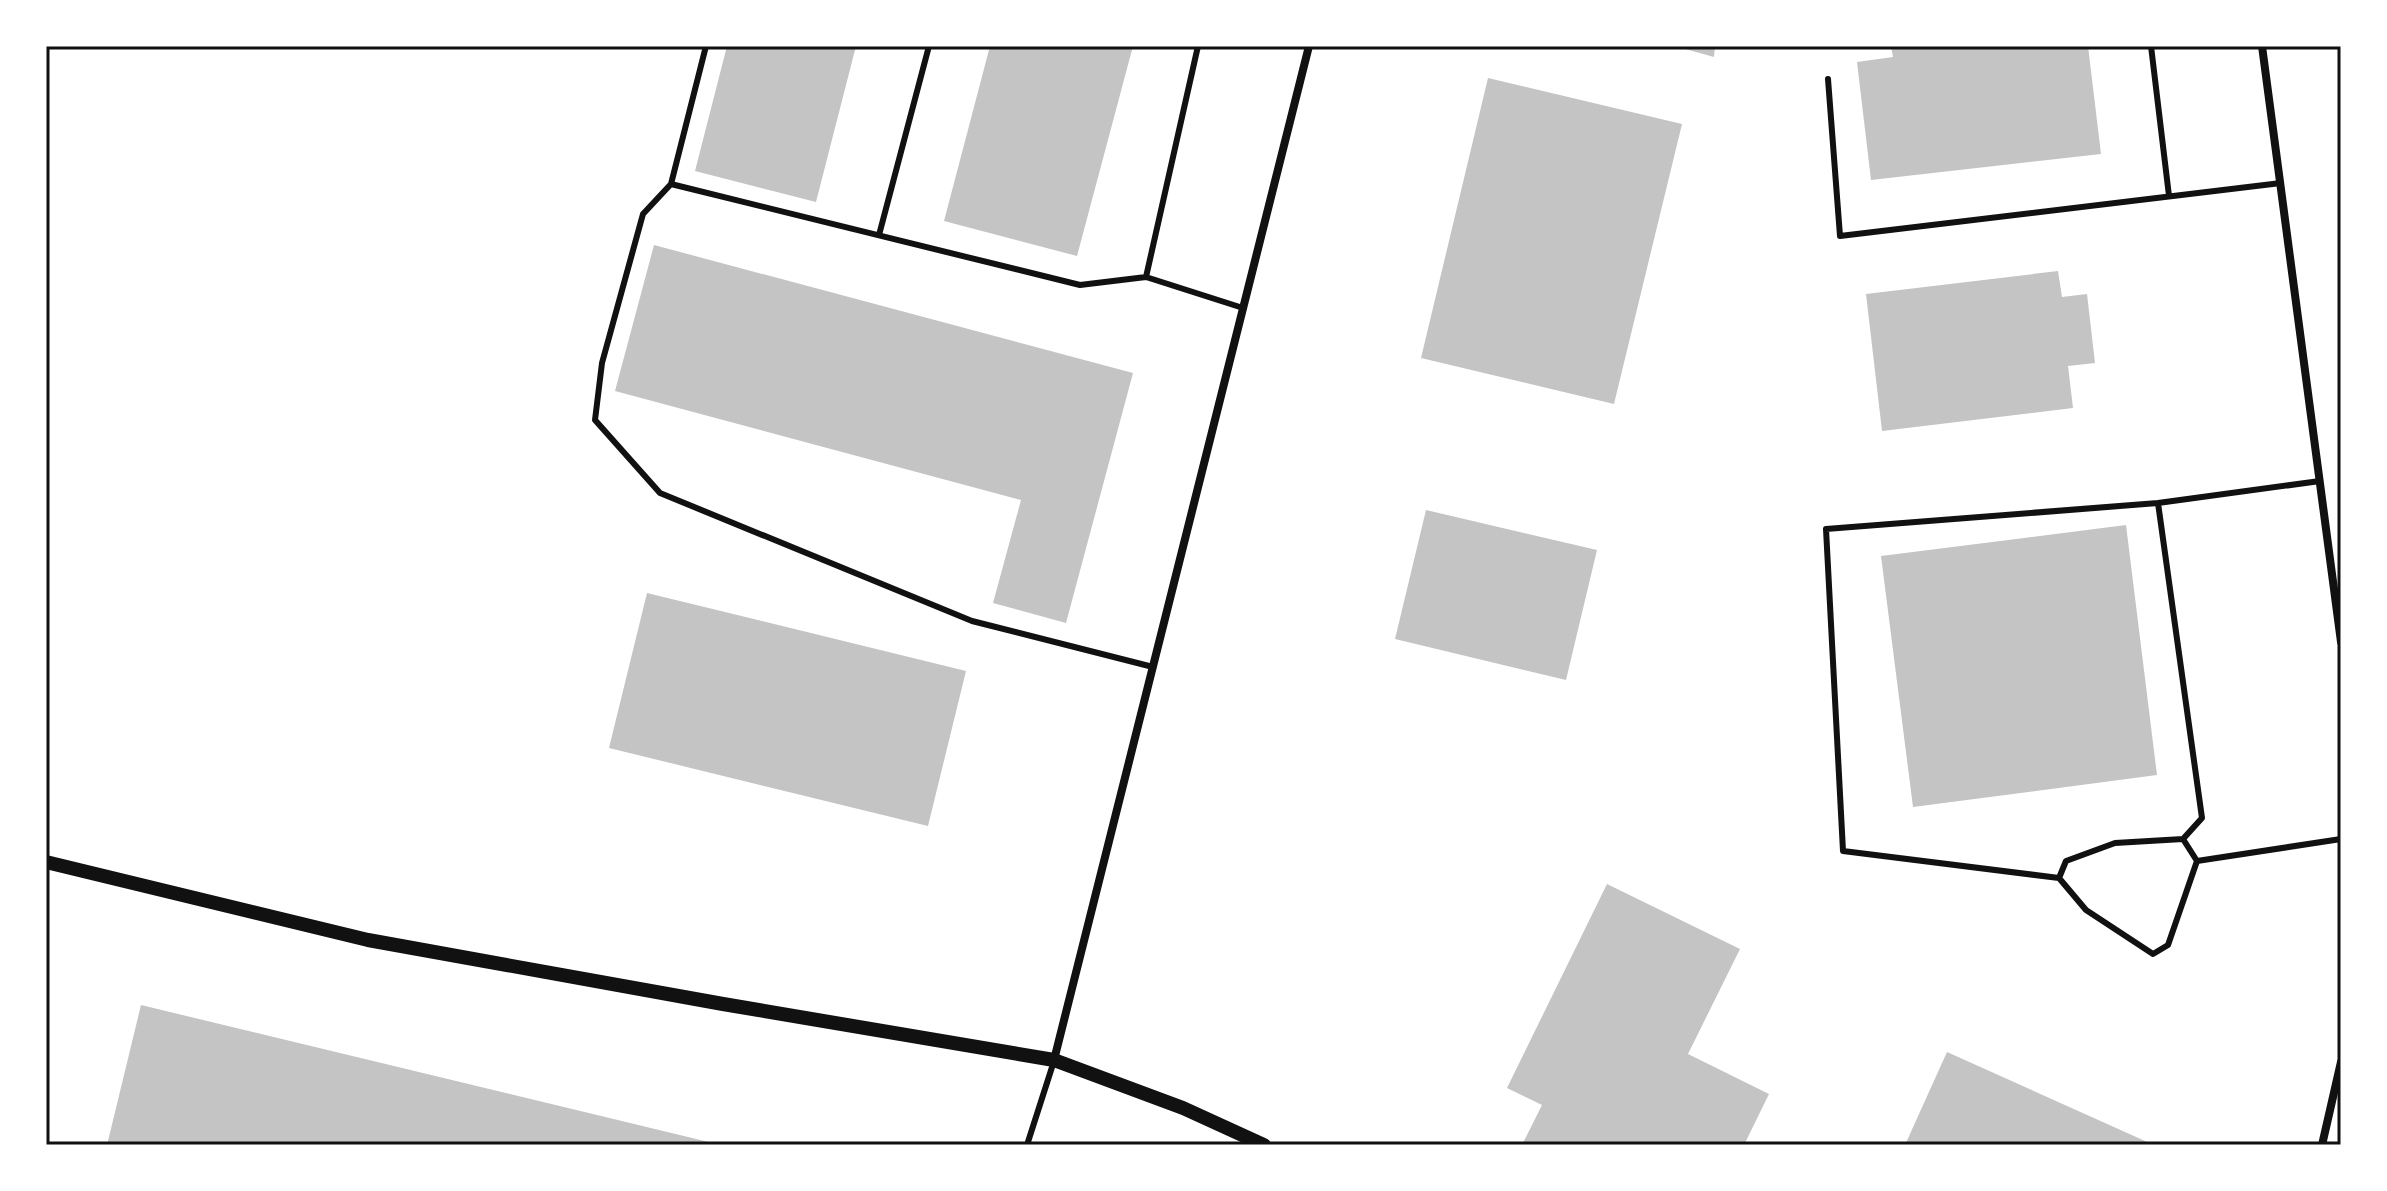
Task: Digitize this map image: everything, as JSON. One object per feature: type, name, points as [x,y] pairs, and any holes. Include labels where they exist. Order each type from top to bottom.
[{"type":"street","points":[[1054,1060],[1309,46]]},
{"type":"street","points":[[2262,46],[2341,642]]},
{"type":"street","points":[[46,862],[368,940],[1054,1060],[1183,1108],[1264,1145]]},
{"type":"street","points":[[2322,1145],[2341,1062]]},
{"type":"lane","points":[[706,46],[671,184],[643,214],[602,363],[595,420],[660,493],[972,621],[1153,667]]},
{"type":"lane","points":[[879,235],[929,46]]},
{"type":"lane","points":[[1146,277],[1198,46]]},
{"type":"lane","points":[[2151,46],[2169,196]]},
{"type":"lane","points":[[1828,79],[1840,236],[2281,183]]},
{"type":"lane","points":[[671,184],[1080,285],[1146,277],[1243,308]]},
{"type":"lane","points":[[2197,861],[2168,945],[2153,954],[2086,910],[2059,878],[1843,851],[1826,529],[2158,503],[2320,481]]},
{"type":"lane","points":[[2059,878],[2066,861],[2115,843],[2183,839],[2202,818],[2158,503]]},
{"type":"lane","points":[[2183,839],[2197,861]]},
{"type":"lane","points":[[2197,861],[2341,839]]},
{"type":"lane","points":[[1027,1145],[1054,1060]]},
{"type":"building","points":[[727,46],[856,46],[816,202],[695,171]]},
{"type":"building","points":[[990,46],[1133,46],[1077,256],[944,221]]},
{"type":"building","points":[[1715,46],[1714,57],[1678,47]]},
{"type":"building","points":[[1891,46],[2088,46],[2101,154],[1871,180],[1857,62],[1893,57]]},
{"type":"building","points":[[1488,78],[1682,124],[1614,404],[1421,358]]},
{"type":"building","points":[[654,245],[1133,373],[1066,623],[993,603],[1021,500],[615,391]]},
{"type":"building","points":[[2058,271],[2062,297],[2087,294],[2095,363],[2068,366],[2073,408],[1882,431],[1866,294]]},
{"type":"building","points":[[1426,510],[1597,550],[1566,680],[1395,639]]},
{"type":"building","points":[[2126,525],[2157,775],[1913,807],[1881,556]]},
{"type":"building","points":[[647,593],[966,671],[928,826],[609,748]]},
{"type":"building","points":[[1607,884],[1740,949],[1688,1054],[1769,1094],[1744,1145],[1522,1145],[1542,1105],[1507,1088]]},
{"type":"building","points":[[141,1005],[717,1144],[717,1145],[107,1145]]},
{"type":"building","points":[[1947,1052],[2154,1145],[1905,1145]]}]
